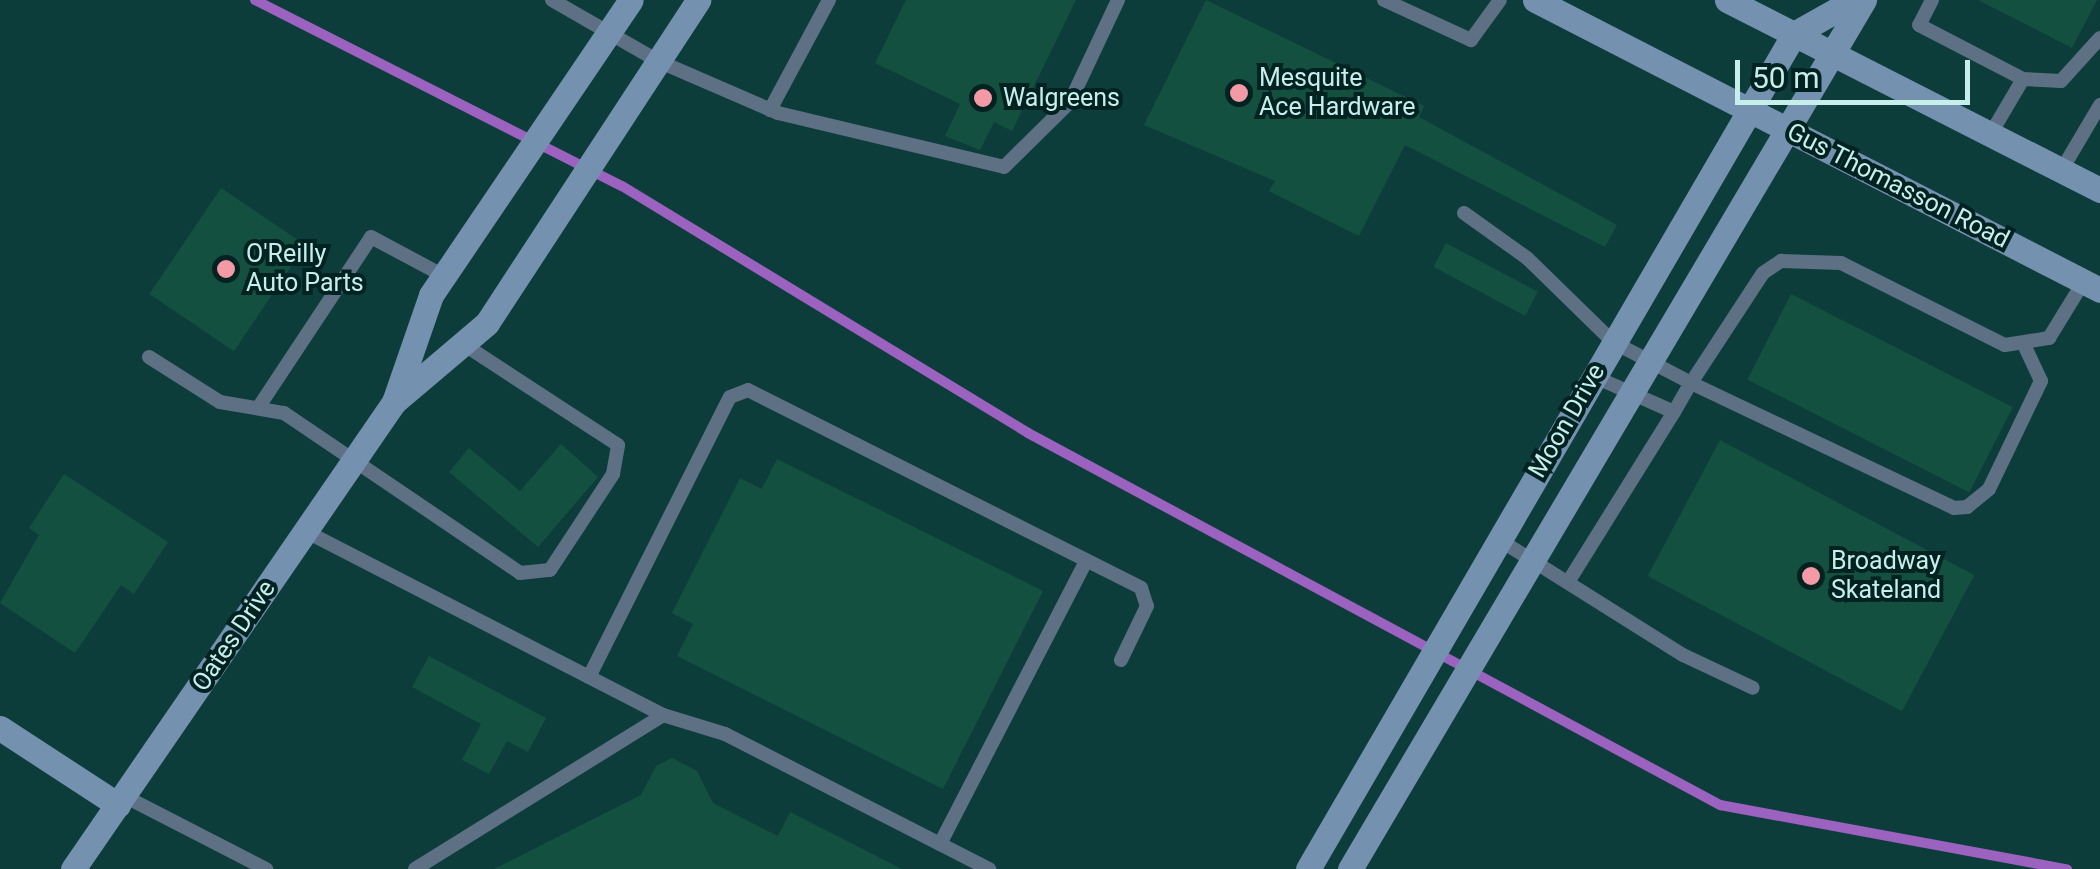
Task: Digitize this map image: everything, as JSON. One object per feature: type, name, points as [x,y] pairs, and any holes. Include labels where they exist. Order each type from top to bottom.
[{"type":"main road","name":"Oates Drive","points":[[73,869],[394,402],[444,276],[630,0]]},
{"type":"main road","name":"Oates Drive","points":[[394,402],[488,323],[698,0]]},
{"type":"main road","name":"Gus Thomasson Road","points":[[1535,0],[2092,286]]},
{"type":"main road","points":[[1729,0],[2100,190]]},
{"type":"main road","name":"Moon Drive","points":[[1308,869],[1794,34],[1854,0]]},
{"type":"main road","name":"Moon Drive","points":[[1350,869],[1495,616],[1864,0]]},
{"type":"main road","points":[[0,728],[121,800]]},
{"type":"lane","points":[[552,0],[658,62],[770,110],[1004,167],[1070,102],[1118,0]]},
{"type":"lane","points":[[770,110],[829,0]]},
{"type":"lane","points":[[1391,2],[1471,40],[1500,0]]},
{"type":"lane","points":[[1932,0],[1919,25],[2023,79],[2062,81],[2088,61],[2100,38]]},
{"type":"lane","points":[[1990,134],[2023,79]]},
{"type":"lane","points":[[2061,170],[2100,105]]},
{"type":"lane","points":[[1464,213],[1527,258],[1613,342],[1954,508],[1967,507],[1989,488],[2041,382],[2024,345]]},
{"type":"lane","points":[[260,405],[371,237],[385,237],[444,276]]},
{"type":"lane","points":[[1570,579],[1762,272],[1803,257],[1841,263],[2005,345],[2049,338],[2092,286]]},
{"type":"lane","points":[[149,356],[220,402],[260,405],[356,457],[520,572],[550,570],[613,474],[618,445],[463,344]]},
{"type":"lane","points":[[1593,376],[1674,412]]},
{"type":"lane","points":[[588,677],[730,397],[748,390],[1140,588],[1147,606],[1121,660]]},
{"type":"lane","points":[[305,532],[663,714],[724,734],[989,869]]},
{"type":"lane","points":[[1498,538],[1570,579],[1684,655],[1753,688]]},
{"type":"lane","points":[[940,844],[1086,561]]},
{"type":"lane","points":[[415,869],[663,714]]},
{"type":"lane","points":[[121,800],[266,869]]},
{"type":"building","name":"Walgreens","points":[[906,0],[1076,0],[1012,131],[994,122],[980,150],[945,136],[960,104],[875,63]]},
{"type":"building","points":[[1206,0],[1424,106],[1419,117],[1617,225],[1605,247],[1405,145],[1359,236],[1269,191],[1275,181],[1144,125]]},
{"type":"building","points":[[1978,0],[2097,0],[2072,48]]},
{"type":"building","name":"O'Reilly Auto Parts","points":[[221,188],[306,245],[234,351],[149,294]]},
{"type":"building","points":[[1446,243],[1538,292],[1525,316],[1433,267]]},
{"type":"building","points":[[1791,294],[2013,407],[1969,493],[1747,380]]},
{"type":"building","name":"Broadway Skateland","points":[[1720,440],[1974,575],[1902,711],[1648,576]]},
{"type":"building","points":[[561,444],[598,477],[538,547],[449,472],[469,448],[520,491]]},
{"type":"building","points":[[777,459],[1043,591],[943,789],[677,656],[693,624],[672,613],[740,478],[762,489]]},
{"type":"building","points":[[64,474],[168,542],[134,594],[121,585],[75,653],[0,603],[39,535],[29,528]]},
{"type":"building","points":[[429,656],[546,718],[528,752],[507,741],[489,774],[462,760],[481,724],[412,687]]},
{"type":"building","points":[[672,758],[697,771],[713,803],[778,836],[790,812],[902,869],[494,869],[641,795],[656,766]]},
{"type":"waterway","points":[[255,0],[622,186],[1028,433],[1720,805],[2067,869]]},
{"type":"place","name":"Mesquite Ace Hardware","points":[[1239,93]]},
{"type":"place","name":"Walgreens","points":[[983,98]]},
{"type":"place","name":"O'Reilly Auto Parts","points":[[226,269]]},
{"type":"place","name":"Broadway Skateland","points":[[1811,576]]}]
